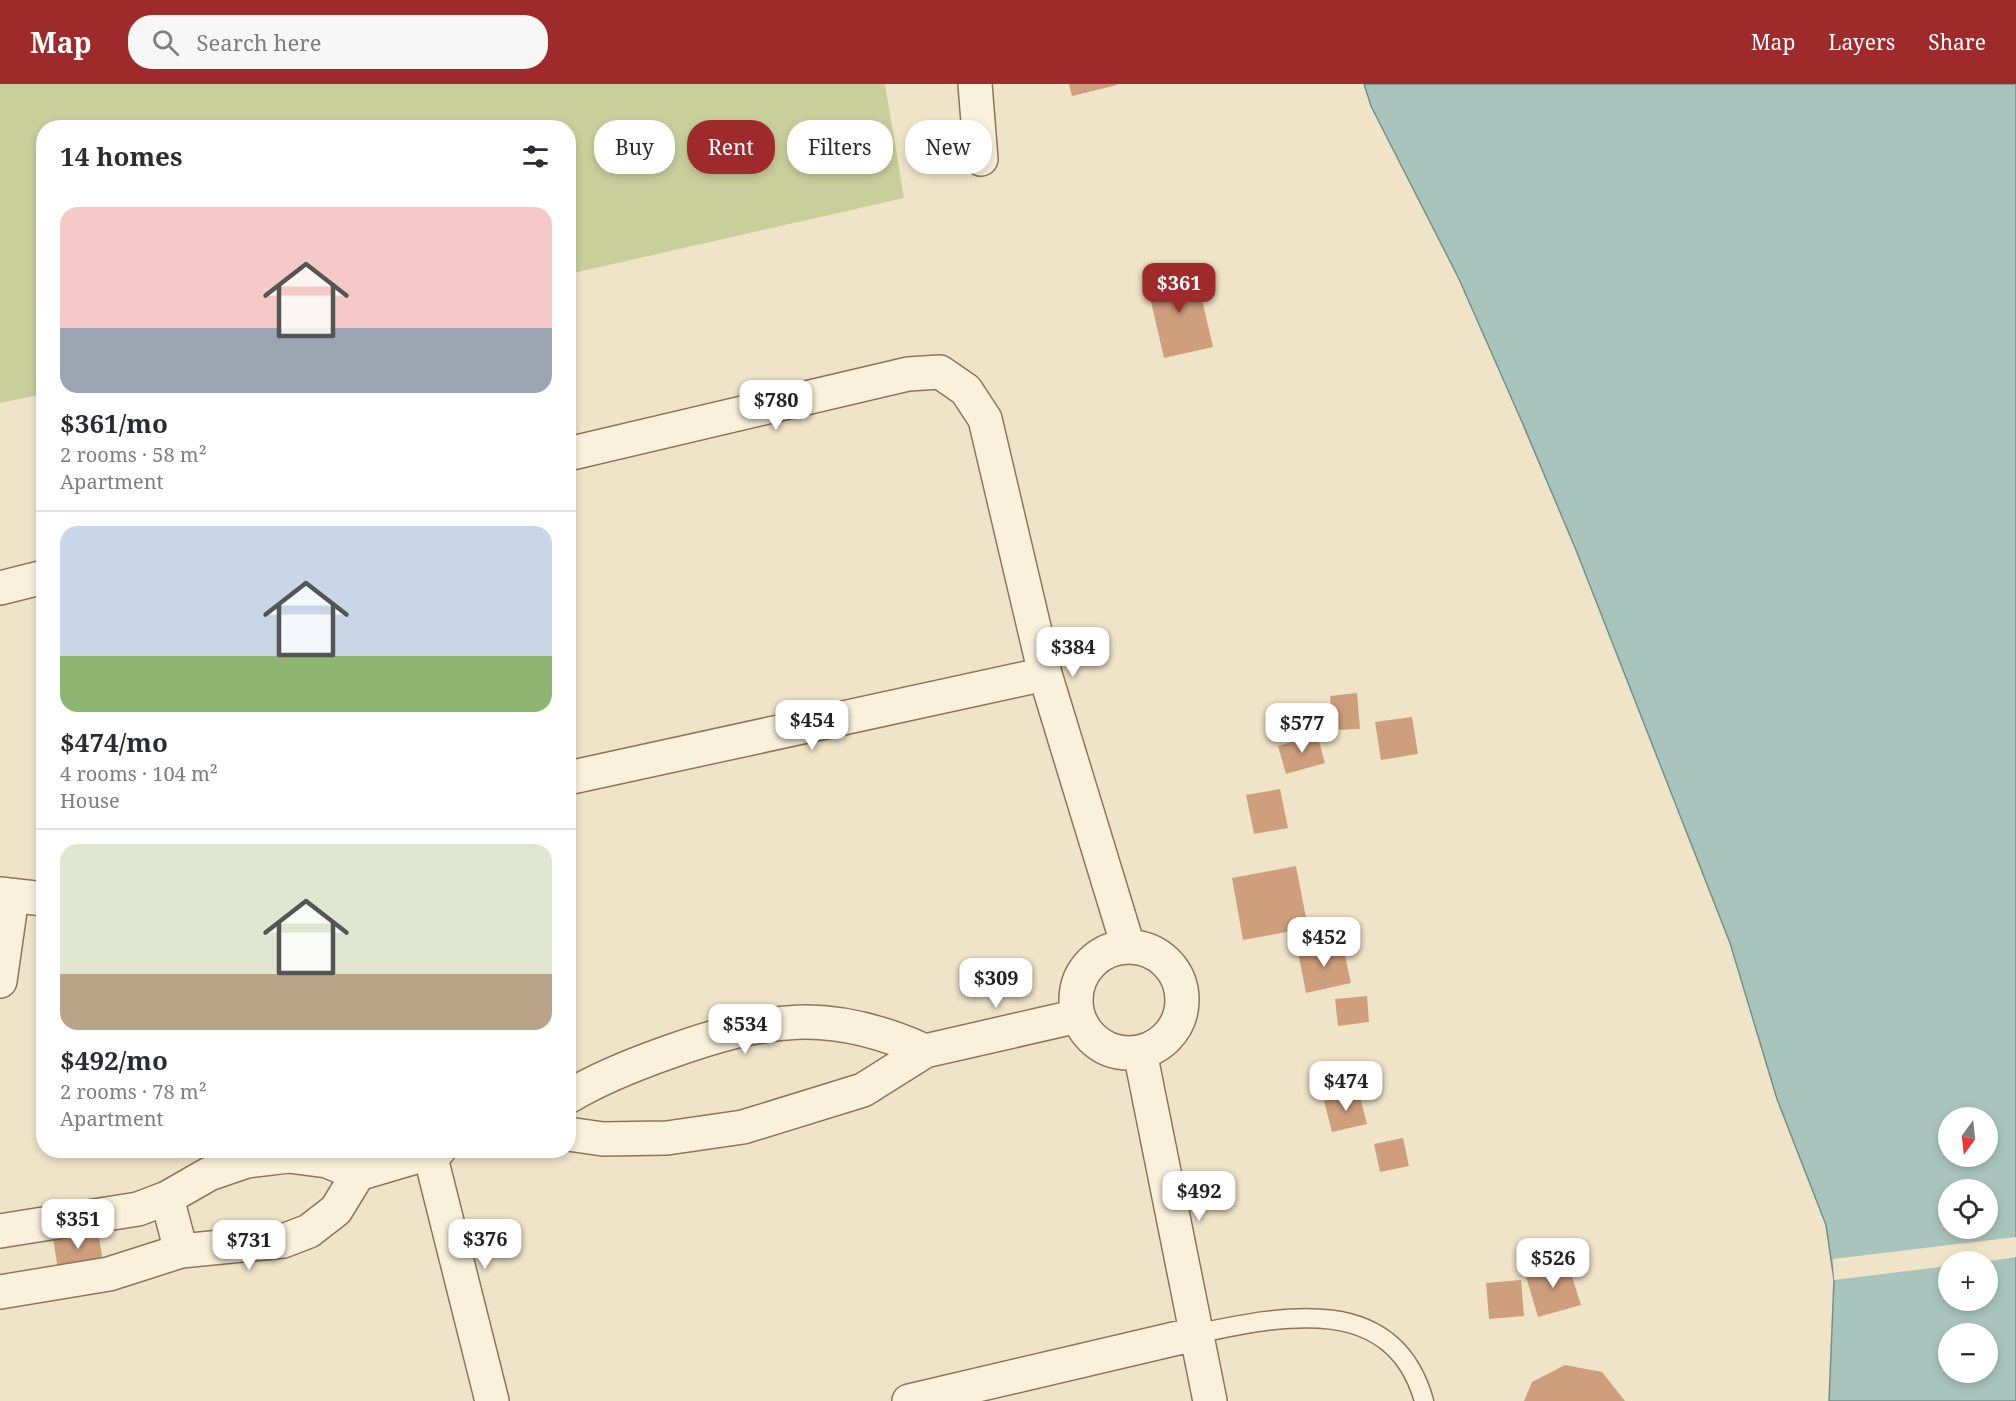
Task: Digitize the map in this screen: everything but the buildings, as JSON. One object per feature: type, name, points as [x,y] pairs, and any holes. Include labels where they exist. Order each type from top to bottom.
[{"type":"street","points":[[975,84],[978,120]]},
{"type":"street","points":[[576,452],[908,374],[940,372],[966,390],[985,419],[1045,674],[1128,946]]},
{"type":"street","points":[[0,588],[36,579]]},
{"type":"street","points":[[576,776],[1045,674]]},
{"type":"street","points":[[0,981],[19,897]]},
{"type":"street","points":[[1128,946],[1148,950],[1165,959],[1177,975],[1183,994],[1181,1014],[1173,1032],[1158,1045],[1140,1052],[1120,1053],[1102,1046],[1087,1033],[1078,1016],[1075,996],[1080,977],[1091,961],[1108,950],[1128,946]]},
{"type":"street","points":[[576,1135],[603,1139],[667,1138],[743,1127],[863,1090],[926,1051],[1078,1016]]},
{"type":"street","points":[[576,1092],[650,1059],[724,1033],[788,1021],[841,1023],[889,1034],[926,1051]]},
{"type":"street","points":[[1140,1052],[1210,1401]]},
{"type":"street","points":[[0,1231],[138,1209],[167,1198],[209,1174],[247,1161],[272,1158]]},
{"type":"street","points":[[304,1158],[327,1161],[358,1174],[409,1158]]},
{"type":"street","points":[[434,1158],[492,1401]]},
{"type":"street","points":[[0,1292],[109,1274],[181,1251],[284,1241],[309,1231],[336,1209],[358,1174]]},
{"type":"street","points":[[167,1198],[181,1251]]},
{"type":"street","points":[[909,1401],[1195,1334]]},
{"type":"lane","points":[[1195,1334],[1250,1322],[1315,1317],[1363,1326],[1393,1345],[1410,1365],[1424,1401]]},
{"type":"green space","points":[[0,84],[885,84],[891,120],[787,120],[787,174],[893,174],[893,132],[904,198],[576,272],[576,120],[36,120],[36,395],[0,403]]},
{"type":"water","points":[[1364,84],[2016,84],[2016,1401],[1829,1401],[1834,1280],[1826,1225],[1777,1099],[1730,943],[1576,550],[1459,279],[1371,106]]},
{"type":"pier","points":[[2016,1237],[2016,1257],[1998,1260],[1998,1251],[1938,1251],[1938,1267],[1834,1280],[1833,1259]]}]
